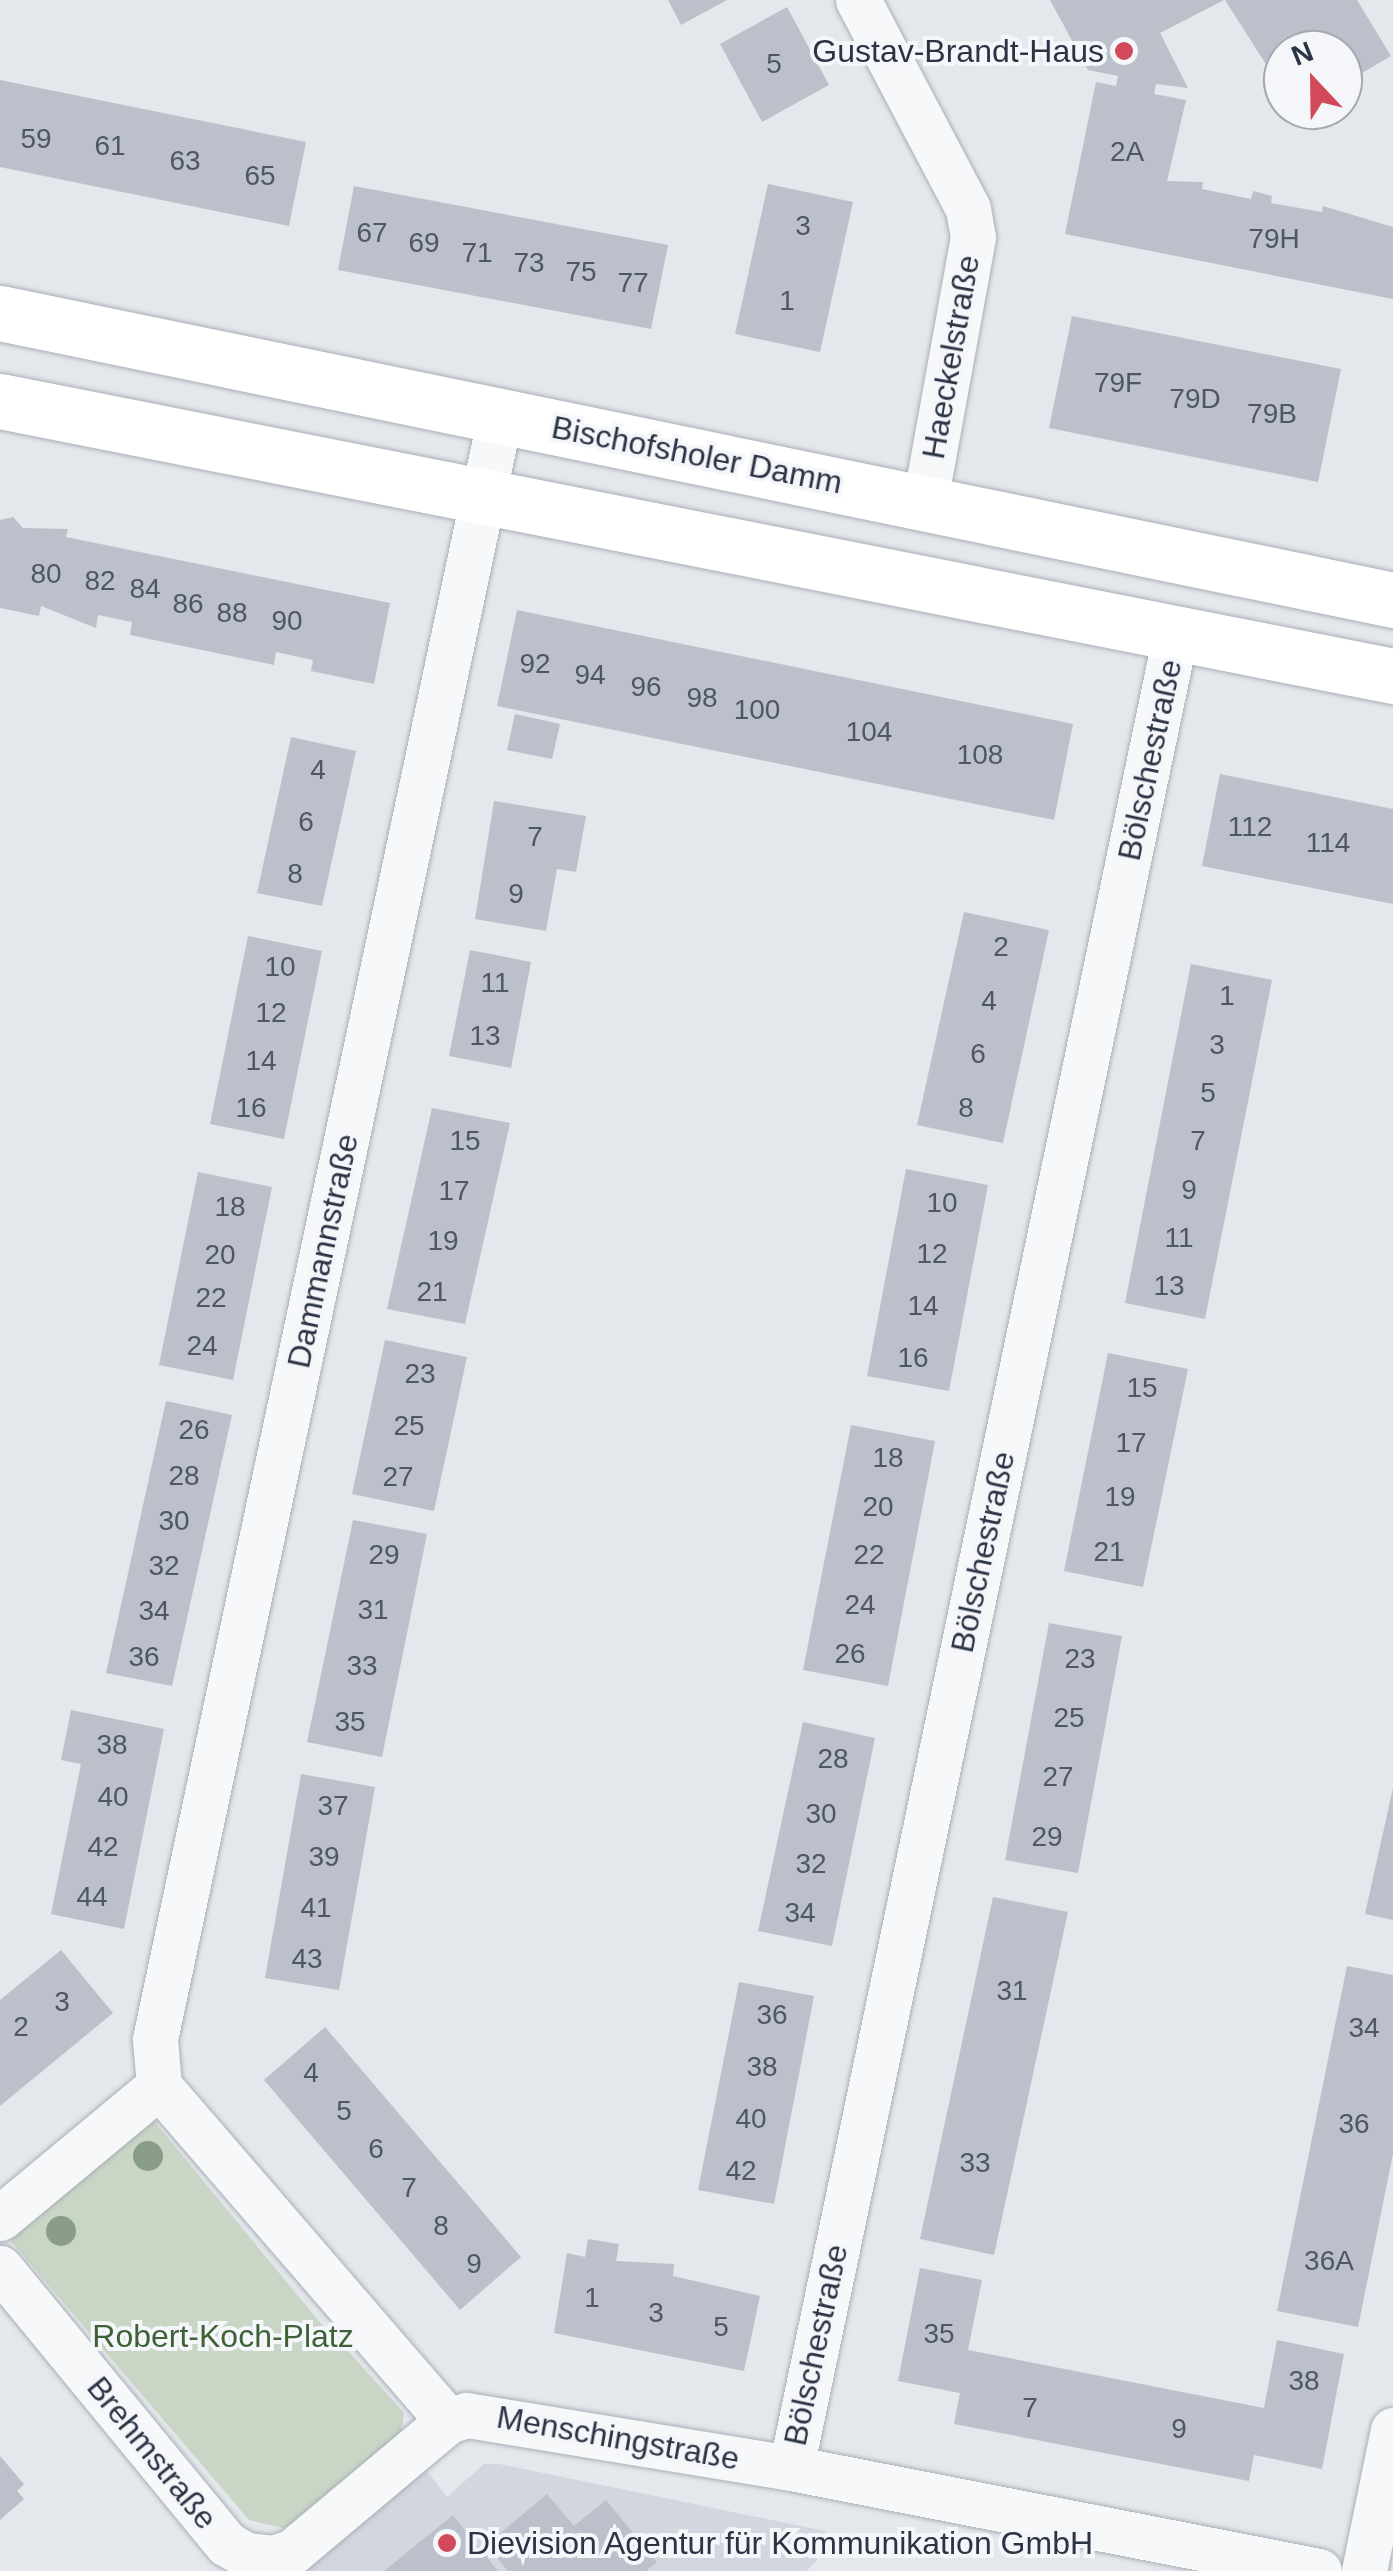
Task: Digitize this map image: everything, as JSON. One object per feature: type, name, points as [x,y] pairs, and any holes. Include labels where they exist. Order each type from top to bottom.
[{"type":"main road","name":"Bischofsholer Damm","points":[[0,314],[1393,600]]},
{"type":"main road","points":[[0,402],[1175,637],[1393,676]]},
{"type":"street","name":"Haeckelstraße","points":[[858,0],[968,209],[973,237],[924,501]]},
{"type":"street","name":"Dammannstraße","points":[[159,2086],[155,2039],[500,416]]},
{"type":"street","name":"Bölschestraße","points":[[791,2468],[1175,637]]},
{"type":"street","points":[[0,2218],[159,2086],[448,2421],[293,2550],[274,2558],[220,2558]]},
{"type":"street","name":"Brehmstraße","points":[[0,2268],[220,2558]]},
{"type":"street","name":"Menschingstraße","points":[[448,2421],[482,2416],[791,2468],[1320,2571]]},
{"type":"street","points":[[1364,2571],[1393,2430]]},
{"type":"shaded area","points":[[420,2462],[447,2497],[484,2464],[499,2464],[825,2531],[816,2562],[806,2571],[286,2571]]},
{"type":"green space","name":"Robert-Koch-Platz","points":[[153,2120],[323,2326],[317,2332],[331,2349],[340,2342],[404,2413],[401,2434],[302,2521],[283,2528],[249,2520],[9,2239]]},
{"type":"building","points":[[668,0],[727,0],[681,25]]},
{"type":"building","points":[[1050,0],[1224,0],[1160,33],[1188,88],[1156,84],[1154,94],[1186,100],[1167,181],[1203,182],[1202,189],[1251,199],[1253,191],[1272,196],[1271,203],[1322,212],[1323,206],[1393,227],[1393,299],[1065,234],[1096,82],[1116,86],[1118,76],[1088,70]]},
{"type":"building","points":[[1225,0],[1357,0],[1391,56],[1363,72],[1363,30],[1263,30],[1263,60]]},
{"type":"building","points":[[787,7],[829,85],[762,122],[720,44]]},
{"type":"building","points":[[0,80],[306,142],[289,226],[0,167]]},
{"type":"building","points":[[768,184],[853,202],[820,352],[735,334]]},
{"type":"building","points":[[354,186],[668,245],[651,329],[338,270]]},
{"type":"building","points":[[1072,316],[1341,369],[1318,482],[1049,428]]},
{"type":"building","points":[[13,517],[23,528],[68,529],[66,537],[390,603],[374,684],[311,671],[313,660],[276,652],[274,665],[130,635],[132,622],[98,615],[96,628],[41,606],[39,616],[0,608],[0,520]]},
{"type":"building","points":[[517,610],[1073,724],[1054,820],[497,706]]},
{"type":"building","points":[[515,714],[560,724],[552,759],[507,750]]},
{"type":"building","points":[[291,737],[356,751],[322,906],[257,893]]},
{"type":"building","points":[[1220,774],[1393,809],[1393,904],[1202,866]]},
{"type":"building","points":[[494,801],[586,816],[576,872],[557,869],[546,931],[475,919]]},
{"type":"building","points":[[964,912],[1049,930],[1003,1143],[917,1125]]},
{"type":"building","points":[[248,936],[322,951],[284,1139],[210,1124]]},
{"type":"building","points":[[470,950],[531,962],[511,1068],[449,1056]]},
{"type":"building","points":[[1191,964],[1272,980],[1205,1319],[1125,1303]]},
{"type":"building","points":[[432,1108],[510,1123],[465,1324],[387,1309]]},
{"type":"building","points":[[906,1169],[988,1185],[949,1391],[867,1376]]},
{"type":"building","points":[[198,1172],[272,1187],[233,1380],[159,1365]]},
{"type":"building","points":[[385,1340],[467,1357],[434,1511],[352,1494]]},
{"type":"building","points":[[1108,1353],[1188,1369],[1143,1587],[1064,1571]]},
{"type":"building","points":[[166,1401],[232,1415],[172,1686],[106,1673]]},
{"type":"building","points":[[851,1425],[935,1441],[888,1686],[803,1670]]},
{"type":"building","points":[[353,1520],[427,1534],[382,1757],[307,1742]]},
{"type":"building","points":[[1049,1623],[1122,1636],[1078,1873],[1005,1860]]},
{"type":"building","points":[[71,1710],[164,1729],[124,1929],[51,1914],[81,1764],[61,1760]]},
{"type":"building","points":[[803,1722],[875,1738],[832,1946],[758,1931]]},
{"type":"building","points":[[301,1774],[375,1787],[339,1990],[265,1978]]},
{"type":"building","points":[[1393,1788],[1393,1920],[1365,1914]]},
{"type":"building","points":[[993,1897],[1068,1912],[994,2255],[920,2239]]},
{"type":"building","points":[[61,1950],[113,2013],[0,2106],[0,2000]]},
{"type":"building","points":[[1347,1966],[1393,1975],[1393,2154],[1358,2327],[1277,2311]]},
{"type":"building","points":[[739,1982],[814,1996],[774,2204],[698,2190]]},
{"type":"building","points":[[325,2027],[521,2257],[460,2310],[264,2080]]},
{"type":"building","points":[[588,2239],[619,2244],[616,2261],[674,2264],[673,2276],[760,2296],[744,2371],[554,2333],[567,2253],[585,2257]]},
{"type":"building","points":[[920,2268],[982,2280],[968,2350],[1264,2408],[1277,2340],[1344,2354],[1322,2469],[1254,2455],[1249,2481],[954,2424],[960,2393],[898,2381]]},
{"type":"building","points":[[0,2456],[24,2484],[17,2491],[24,2499],[0,2520]]},
{"type":"building","points":[[547,2494],[574,2526],[606,2500],[657,2562],[646,2571],[508,2571],[486,2545]]},
{"type":"building","name":"Dievision Agentur für Kommunikation GmbH","points":[[453,2515],[498,2571],[384,2571]]},
{"type":"place","name":"Gustav-Brandt-Haus","points":[[1124,51]]},
{"type":"place","name":"Dievision Agentur für Kommunikation GmbH","points":[[447,2543]]}]
